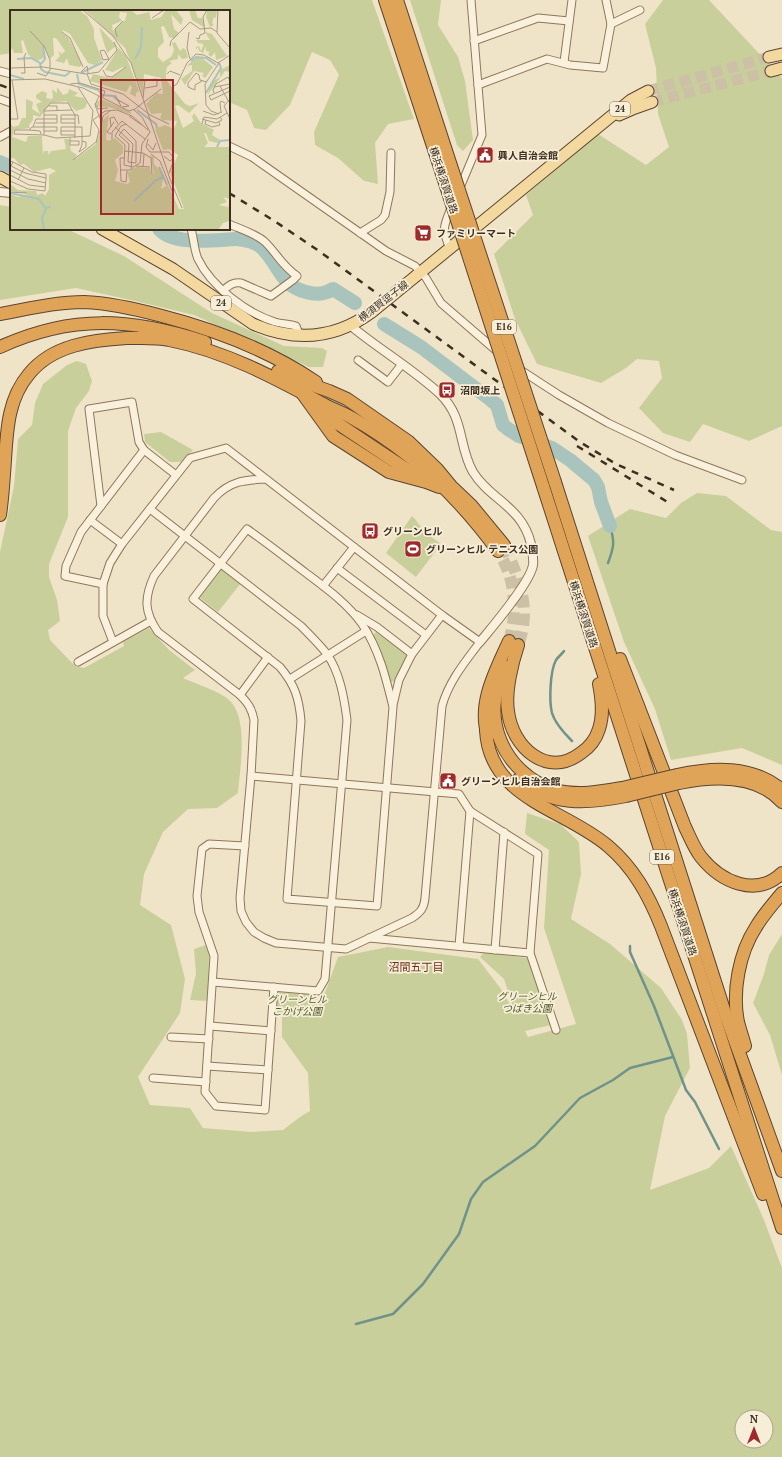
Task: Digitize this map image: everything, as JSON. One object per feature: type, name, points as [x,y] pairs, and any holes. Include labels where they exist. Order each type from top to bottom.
[{"type":"highway","name":"横浜横須賀道路","points":[[385,0],[782,1228]]},
{"type":"highway","name":"横浜横須賀道路","points":[[398,0],[579,556],[726,1016],[782,1171]]},
{"type":"highway","points":[[0,314],[44,305],[70,302],[106,304],[142,310],[190,324],[243,343],[296,368],[329,391]]},
{"type":"highway","points":[[0,346],[41,331],[95,323],[141,325],[170,331],[205,342],[263,364],[347,399],[409,442],[432,476]]},
{"type":"highway","points":[[0,355],[30,342],[65,333],[125,330],[139,332],[234,360],[268,374],[352,418],[375,433],[409,457],[432,476],[481,529],[501,548],[472,505],[451,486],[432,476],[331,419],[304,393]]},
{"type":"highway","points":[[0,515],[5,444],[10,413],[19,389],[29,373],[40,362],[52,354],[95,340],[138,338],[168,340]]},
{"type":"highway","points":[[304,393],[319,419],[333,436],[355,451],[389,472],[408,478],[432,476]]},
{"type":"highway","points":[[543,486],[597,670],[602,699],[602,719],[596,737],[587,749],[575,758],[559,762],[544,760],[529,752],[518,741],[510,723],[508,710],[509,685],[514,659],[513,643],[491,681],[488,691],[485,710],[488,751],[494,764],[503,776],[530,798],[600,839],[635,874],[643,887],[661,926],[746,1151],[782,1240]]},
{"type":"highway","points":[[579,556],[674,800],[696,849],[713,870],[720,876],[735,883],[756,885],[773,880],[782,873]]},
{"type":"highway","points":[[514,659],[506,671],[498,690],[495,713],[496,728],[500,740],[505,752],[514,763],[536,783],[557,790],[587,793],[624,792]]},
{"type":"highway","points":[[486,730],[494,750],[504,767],[519,781],[536,792],[557,799],[574,802],[602,800],[624,792],[678,779],[708,769],[730,770],[754,774],[771,782],[782,790]]},
{"type":"highway","points":[[678,779],[714,778],[747,781],[764,788],[777,796],[782,802]]},
{"type":"highway","points":[[782,893],[756,927],[747,943],[739,972],[737,997],[738,1022],[782,1158]]},
{"type":"main road","points":[[768,57],[782,54]]},
{"type":"main road","name":"横須賀逗子線","points":[[104,230],[173,268],[253,324],[268,330],[300,336],[328,333],[351,326],[373,312],[418,273],[450,249],[594,129],[631,100],[648,91]]},
{"type":"main road","name":"横須賀逗子線","points":[[594,129],[618,115],[652,102]]},
{"type":"main road","points":[[0,177],[10,182]]},
{"type":"street","points":[[450,249],[444,236],[445,223],[482,135],[471,0]]},
{"type":"street","points":[[564,62],[572,0]]},
{"type":"street","points":[[478,85],[547,59],[564,62],[570,65],[603,68],[611,24],[606,0]]},
{"type":"street","points":[[611,24],[640,10]]},
{"type":"street","points":[[474,42],[538,18],[569,22]]},
{"type":"street","points":[[0,71],[10,74]]},
{"type":"street","points":[[0,99],[10,103]]},
{"type":"street","points":[[0,137],[10,132]]},
{"type":"street","points":[[230,146],[252,157],[386,251],[415,266],[418,273],[441,303],[527,376],[608,423],[675,455],[742,480]]},
{"type":"street","points":[[360,233],[381,220],[385,215],[390,192],[391,153]]},
{"type":"street","points":[[0,192],[10,193]]},
{"type":"street","points":[[223,291],[229,285],[236,282],[271,296],[297,276],[283,264],[259,238],[230,224]]},
{"type":"street","points":[[193,236],[198,259],[205,271],[223,291],[263,317],[276,322],[296,326],[300,336]]},
{"type":"street","points":[[266,479],[246,480],[233,483],[222,490],[214,498],[154,576],[148,588],[146,599],[147,611],[151,622],[158,632],[240,695],[249,704],[253,712],[254,720],[251,776],[240,898],[241,911],[246,922],[254,932],[276,943],[346,949],[412,918],[420,913],[424,906],[441,718],[446,693],[460,669],[529,578],[533,561],[530,542],[525,527],[516,514],[482,484],[473,472],[467,458],[459,423],[447,402],[429,384],[351,326]]},
{"type":"street","points":[[358,360],[388,382],[402,364]]},
{"type":"street","points":[[101,506],[89,409],[132,402],[139,442],[144,450],[176,475]]},
{"type":"street","points":[[113,642],[103,616],[103,584],[110,563],[122,544],[190,458],[226,448],[442,615],[480,642]]},
{"type":"street","points":[[103,584],[66,576],[66,566],[73,547],[81,532],[144,450]]},
{"type":"street","points":[[150,509],[301,626],[328,655],[338,678],[345,700],[347,720],[326,979],[318,991],[214,982]]},
{"type":"street","points":[[90,520],[122,544]]},
{"type":"street","points":[[412,654],[376,627],[354,613],[323,586],[247,529],[193,599],[280,667],[290,679],[296,693],[300,706],[301,721],[287,898],[377,906],[393,707],[399,680],[412,654],[442,615]]},
{"type":"street","points":[[323,586],[354,546]]},
{"type":"street","points":[[337,568],[426,635]]},
{"type":"street","points":[[354,613],[366,631],[380,660],[393,707]]},
{"type":"street","points":[[78,662],[151,622]]},
{"type":"street","points":[[290,679],[366,631]]},
{"type":"street","points":[[240,695],[268,657]]},
{"type":"street","points":[[251,776],[459,794],[470,810],[538,854],[530,953],[556,1030]]},
{"type":"street","points":[[459,946],[470,810]]},
{"type":"street","points":[[495,950],[504,832]]},
{"type":"street","points":[[244,846],[209,844],[202,850],[197,896],[201,919],[214,956],[214,982],[205,1092],[216,1106],[265,1110],[274,987]]},
{"type":"street","points":[[369,938],[530,953]]},
{"type":"street","points":[[210,1026],[271,1031]]},
{"type":"street","points":[[171,1037],[209,1039]]},
{"type":"street","points":[[207,1066],[268,1070]]},
{"type":"street","points":[[153,1078],[206,1082]]},
{"type":"green space","points":[[0,0],[372,0],[414,119],[388,124],[375,143],[378,184],[364,181],[338,158],[315,145],[314,132],[339,75],[330,60],[312,52],[290,105],[266,130],[254,128],[247,110],[230,102],[230,10],[10,10],[10,53],[0,55]]},
{"type":"green space","points":[[410,0],[441,0],[438,25],[458,57],[465,81],[473,140],[463,151],[457,145]]},
{"type":"green space","points":[[663,0],[709,0],[782,78],[782,426],[749,441],[703,424],[690,442],[663,433],[639,408],[662,378],[659,361],[637,359],[626,368],[601,383],[537,364],[515,319],[494,254],[533,215],[526,195],[598,134],[646,165],[669,147],[658,114],[656,68],[645,24]]},
{"type":"green space","points":[[0,205],[10,207],[10,230],[69,230],[124,256],[212,313],[284,346],[322,348],[327,351],[323,367],[309,367],[194,315],[76,288],[0,300]]},
{"type":"green space","points":[[77,361],[86,364],[92,381],[89,391],[76,408],[68,431],[68,517],[49,564],[49,577],[57,600],[60,621],[48,630],[50,640],[75,666],[84,668],[124,646],[123,642],[149,628],[169,650],[195,670],[183,678],[216,692],[228,699],[237,712],[240,722],[242,746],[238,793],[217,808],[188,809],[163,832],[144,874],[140,905],[171,925],[185,979],[180,1013],[138,1077],[150,1105],[190,1108],[203,1128],[252,1132],[283,1130],[310,1111],[308,1073],[282,1037],[282,1017],[289,1015],[276,1014],[278,992],[317,995],[317,1006],[322,1001],[338,957],[388,947],[478,959],[501,989],[515,1013],[504,979],[480,957],[484,952],[527,958],[551,1025],[525,1031],[528,1037],[576,1024],[544,928],[549,850],[525,834],[527,813],[560,824],[579,842],[581,874],[571,919],[610,944],[661,988],[682,1020],[687,1034],[690,1068],[665,1116],[650,1190],[709,1168],[731,1146],[764,1220],[782,1268],[782,1457],[0,1457],[0,552],[14,486],[18,439],[32,425],[35,403],[43,384],[67,365]]},
{"type":"green space","points":[[161,432],[193,450],[181,462],[170,462],[145,442],[144,434]]},
{"type":"green space","points":[[697,493],[726,496],[771,530],[782,532],[782,765],[742,748],[671,760],[655,709],[624,642],[588,536],[630,509],[666,518],[681,503]]},
{"type":"green space","name":"グリーンヒル テニス公園","points":[[412,516],[425,532],[441,544],[416,577],[386,553]]},
{"type":"green space","points":[[222,568],[241,583],[218,612],[199,597]]},
{"type":"green space","points":[[376,632],[408,655],[400,669],[396,681],[391,682],[383,657],[373,635]]},
{"type":"green space","points":[[782,934],[782,1075],[770,1035],[753,1003],[764,974],[769,955]]},
{"type":"green space","points":[[206,945],[209,955],[208,1001],[190,1000],[196,974],[194,949]]},
{"type":"waterway","points":[[0,162],[10,167]]},
{"type":"waterway","points":[[160,230],[174,238],[184,240],[206,241],[236,239],[253,242],[268,254],[285,280],[297,289],[317,294],[333,289],[355,303]]},
{"type":"waterway","points":[[384,324],[421,347],[497,405],[503,425],[508,429],[519,436],[552,448],[570,460],[594,480],[598,487],[601,502],[610,526]]},
{"type":"waterway","points":[[608,563],[612,553],[613,544],[613,536],[610,526]]},
{"type":"waterway","points":[[564,651],[556,660],[552,671],[550,694],[551,708],[555,721],[572,741]]},
{"type":"waterway","points":[[630,946],[630,952],[654,1006],[686,1090],[695,1102],[719,1149]]},
{"type":"waterway","points":[[356,1324],[393,1314],[423,1284],[459,1234],[471,1199],[483,1182],[535,1146],[580,1098],[613,1080],[630,1068],[673,1057]]},
{"type":"tunnel","points":[[648,91],[769,57]]},
{"type":"tunnel","points":[[652,102],[771,71]]},
{"type":"tunnel","points":[[504,545],[519,582],[524,606],[524,619],[518,645]]},
{"type":"tunnel","points":[[503,560],[511,579],[514,600],[512,631],[509,641]]},
{"type":"railway","points":[[0,85],[10,89]]},
{"type":"railway","points":[[230,194],[319,251],[580,442],[616,464],[674,490]]},
{"type":"railway","points":[[577,446],[669,503]]},
{"type":"place","name":"興人自治会館","points":[[485,155]]},
{"type":"place","name":"ファミリーマート","points":[[423,233]]},
{"type":"place","name":"沼間坂上","points":[[447,390]]},
{"type":"place","name":"グリーンヒル","points":[[370,531]]},
{"type":"place","name":"グリーンヒル テニス公園","points":[[413,549]]},
{"type":"place","name":"グリーンヒル自治会館","points":[[448,781]]},
{"type":"district","name":"沼間五丁目","points":[[416,967]]},
{"type":"park label","name":"グリーンヒル つばき公園","points":[[527,1002]]},
{"type":"park label","name":"グリーンヒル こかげ公園","points":[[297,1004]]}]
